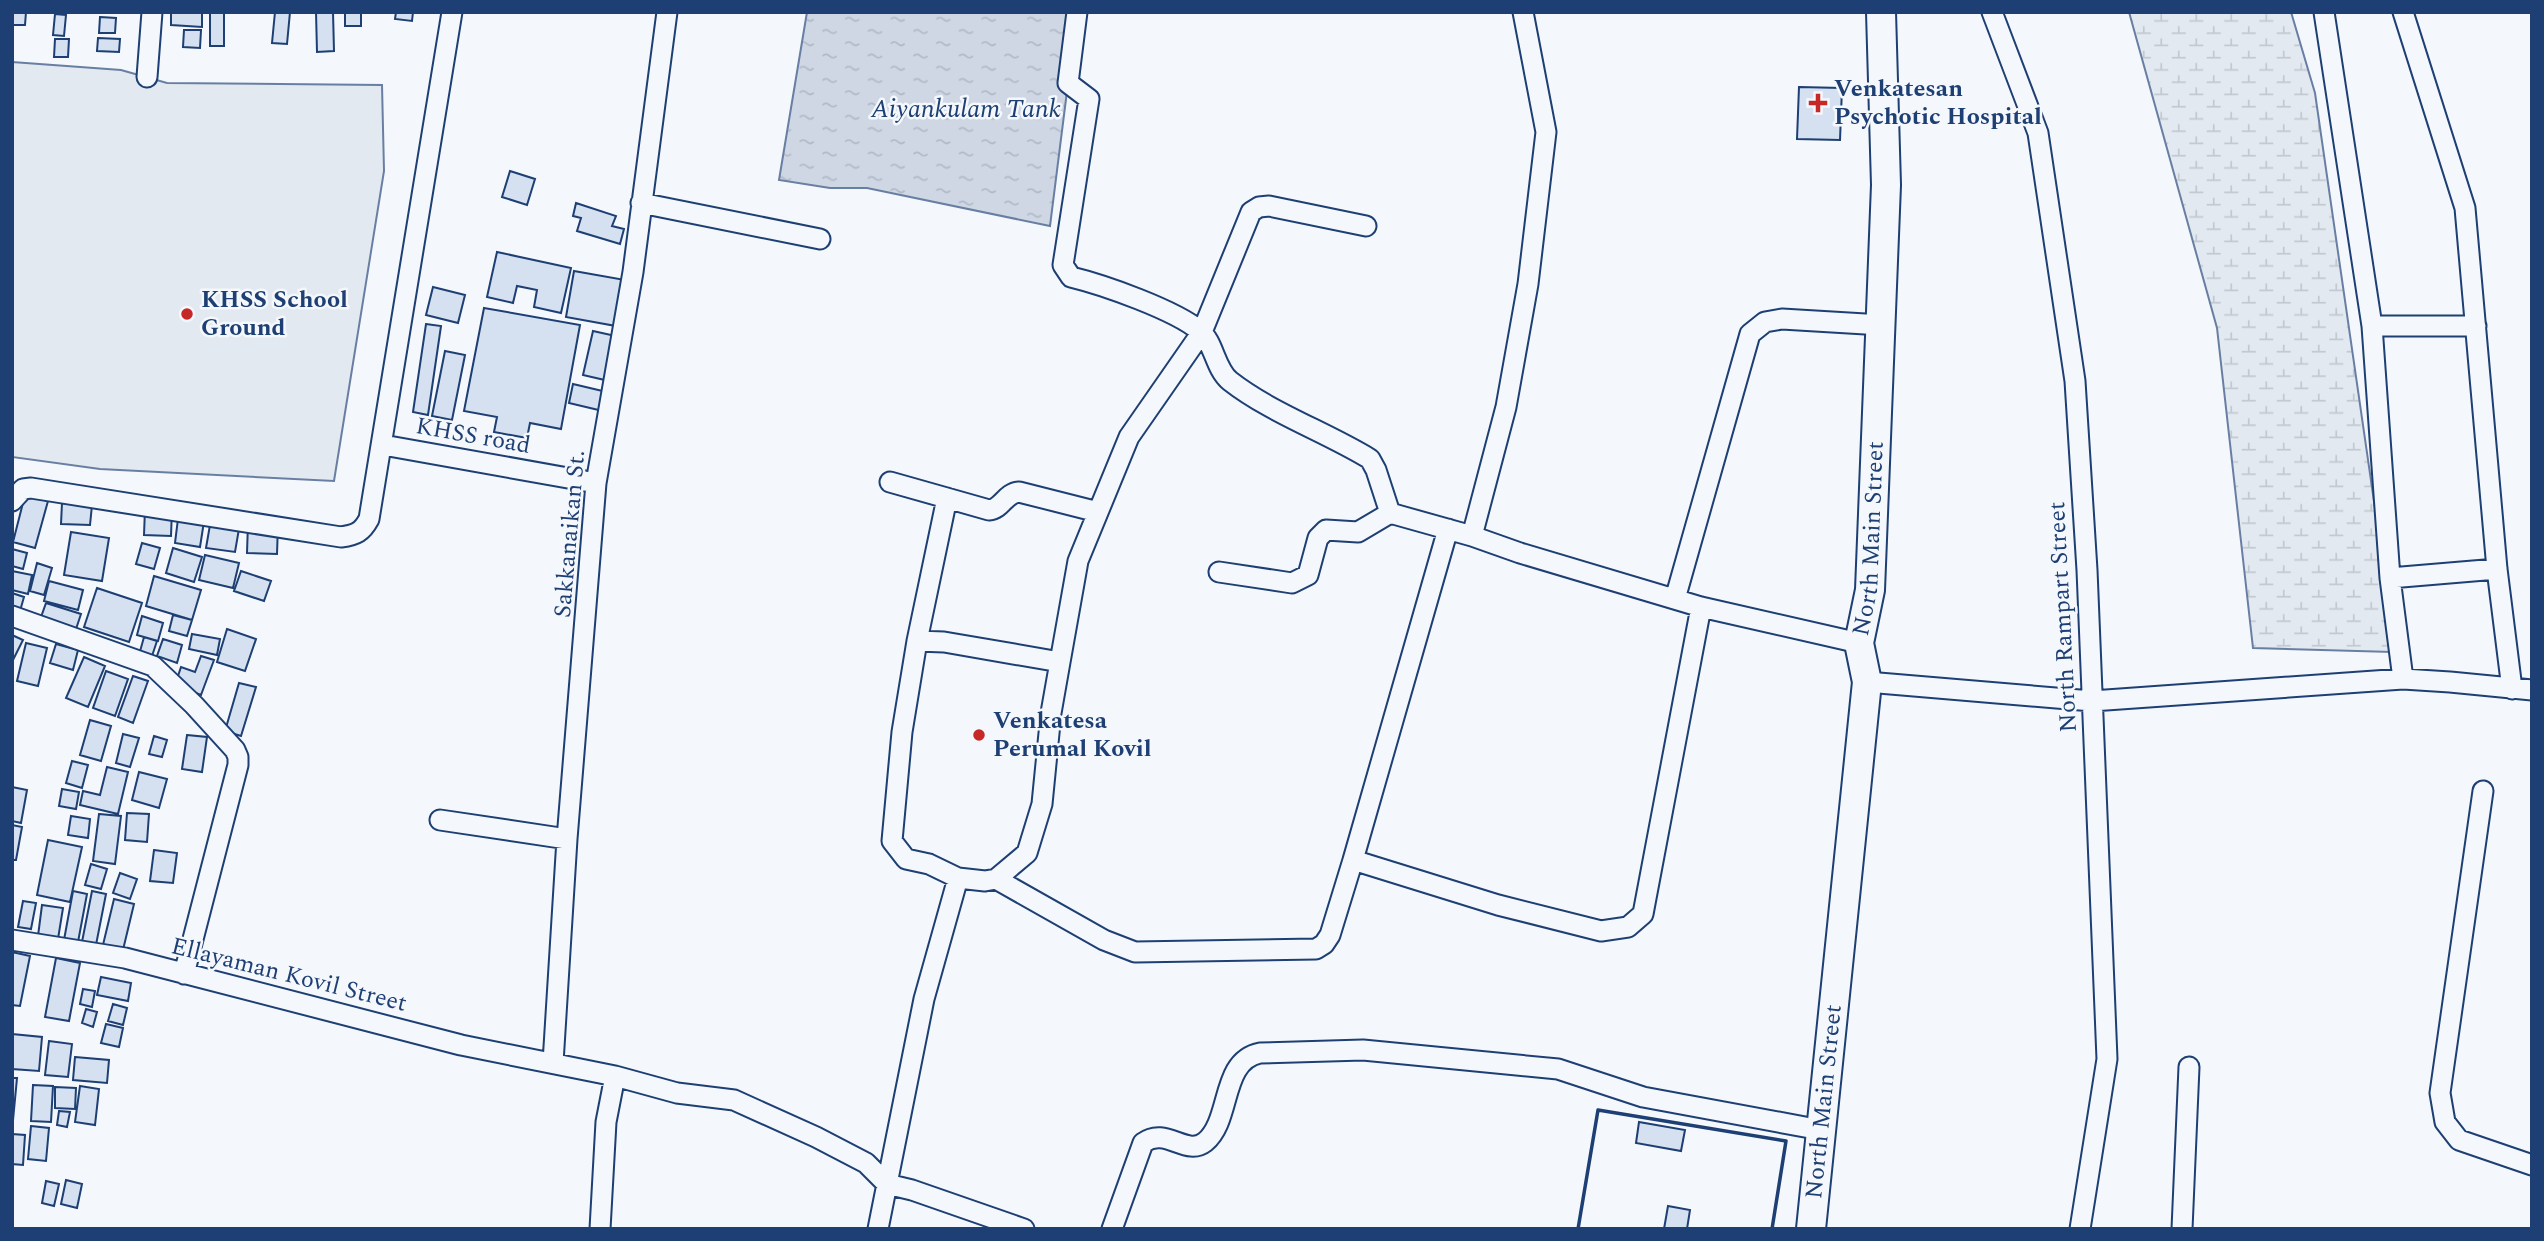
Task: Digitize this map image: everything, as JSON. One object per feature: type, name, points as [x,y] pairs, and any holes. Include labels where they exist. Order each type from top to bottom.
[{"type":"street","points":[[147,77],[152,12]]},
{"type":"street","points":[[16,492],[341,537],[354,536],[364,529],[369,519],[383,445],[452,12]]},
{"type":"street","name":"Sakkanaikan St.","points":[[553,1063],[567,839],[596,483],[633,272],[667,12]]},
{"type":"street","points":[[1077,12],[1068,83],[1089,99],[1063,265],[1072,277],[1099,284],[1179,318],[1202,332],[1227,379],[1370,459],[1390,513]]},
{"type":"street","points":[[1472,536],[1506,407],[1528,284],[1546,132],[1523,12]]},
{"type":"street","name":"North Main Street","points":[[1811,1229],[1867,682],[1859,643],[1870,590],[1882,325],[1886,185],[1881,12]]},
{"type":"street","name":"North Rampart Street","points":[[1992,12],[2038,134],[2075,381],[2107,1059],[2080,1229]]},
{"type":"street","points":[[2324,12],[2372,326],[2390,578],[2394,680]]},
{"type":"street","points":[[1867,682],[2092,701],[2394,680],[2451,681],[2522,690],[2497,569],[2465,208],[2403,12]]},
{"type":"street","points":[[641,203],[820,239]]},
{"type":"street","points":[[947,498],[917,641],[902,732],[892,841],[906,859],[929,864],[958,878],[985,881],[996,879],[1027,853],[1042,804],[1051,713],[1078,561],[1129,437],[1202,332],[1246,220],[1251,212],[1259,207],[1269,206],[1366,226]]},
{"type":"street","points":[[1675,599],[1750,334],[1765,322],[1782,318],[1882,325]]},
{"type":"street","points":[[2372,326],[2476,326]]},
{"type":"street","name":"KHSS road","points":[[383,445],[596,483]]},
{"type":"street","points":[[890,482],[989,510],[998,507],[1008,495],[1019,492],[1098,512]]},
{"type":"street","points":[[1219,572],[1298,582],[1308,575],[1311,569],[1318,538],[1322,533],[1331,530],[1358,532],[1390,513],[1701,607],[1859,643]]},
{"type":"street","points":[[996,879],[1104,940],[1135,952],[1316,949],[1324,944],[1331,934],[1448,529]]},
{"type":"street","points":[[2390,578],[2497,569]]},
{"type":"street","points":[[1353,860],[1498,905],[1601,931],[1628,927],[1643,914],[1701,607]]},
{"type":"street","points":[[12,617],[153,666],[235,750],[238,765],[184,974]]},
{"type":"street","points":[[917,641],[944,642],[1060,662]]},
{"type":"street","points":[[2483,791],[2440,1093],[2445,1122],[2459,1140],[2532,1165]]},
{"type":"street","points":[[440,820],[567,839]]},
{"type":"street","points":[[878,1229],[924,999],[958,878]]},
{"type":"street","name":"Ellayaman Kovil Street","points":[[12,940],[125,958],[461,1045],[553,1063],[677,1093],[734,1100],[866,1163],[887,1184]]},
{"type":"street","points":[[1112,1229],[1143,1143],[1151,1137],[1161,1136],[1187,1146],[1199,1146],[1206,1141],[1214,1131],[1237,1069],[1250,1055],[1260,1053],[1363,1050],[1558,1069],[1643,1097],[1821,1130]]},
{"type":"street","points":[[2182,1229],[2189,1068]]},
{"type":"street","points":[[600,1229],[606,1075]]},
{"type":"street","points":[[887,1184],[912,1190],[1024,1229]]},
{"type":"green space","points":[[2129,12],[2291,12],[2315,93],[2390,612],[2392,652],[2253,648],[2217,328]]},
{"type":"green space","name":"KHSS School Ground","points":[[12,62],[121,70],[167,83],[382,85],[384,171],[334,481],[100,469],[12,457]]},
{"type":"water","name":"Aiyankulam Tank","points":[[807,12],[1077,12],[1050,226],[867,188],[830,188],[779,180]]},
{"type":"building","points":[[12,12],[26,12],[25,25],[12,25]]},
{"type":"building","points":[[171,12],[202,12],[202,27],[171,25]]},
{"type":"building","points":[[210,12],[228,12],[224,13],[224,46],[210,46]]},
{"type":"building","points":[[275,12],[290,12],[287,44],[272,43]]},
{"type":"building","points":[[316,12],[333,12],[334,51],[317,52]]},
{"type":"building","points":[[345,12],[361,12],[361,26],[345,26]]},
{"type":"building","points":[[396,12],[413,12],[412,21],[395,19]]},
{"type":"building","points":[[55,14],[66,15],[64,36],[53,35]]},
{"type":"building","points":[[100,17],[116,18],[115,33],[99,33]]},
{"type":"building","points":[[184,30],[201,30],[200,48],[183,47]]},
{"type":"building","points":[[98,38],[120,39],[119,52],[97,51]]},
{"type":"building","points":[[55,39],[69,39],[68,57],[54,57]]},
{"type":"building","points":[[1799,87],[1842,88],[1840,140],[1797,139]]},
{"type":"building","points":[[510,171],[535,179],[527,205],[502,197]]},
{"type":"building","points":[[576,203],[616,216],[612,226],[624,229],[620,244],[577,231],[581,218],[573,216]]},
{"type":"building","points":[[497,252],[571,268],[561,313],[534,307],[537,290],[517,286],[513,303],[487,297]]},
{"type":"building","points":[[574,271],[625,280],[616,326],[566,317]]},
{"type":"building","points":[[433,287],[465,295],[458,323],[426,315]]},
{"type":"building","points":[[484,308],[580,325],[561,429],[530,423],[527,438],[494,432],[497,417],[464,411]]},
{"type":"building","points":[[426,324],[441,326],[428,415],[413,412]]},
{"type":"building","points":[[593,331],[620,337],[609,381],[583,375]]},
{"type":"building","points":[[445,351],[465,355],[452,420],[432,416]]},
{"type":"building","points":[[573,384],[611,393],[607,412],[569,403]]},
{"type":"building","points":[[25,495],[48,501],[35,548],[13,542]]},
{"type":"building","points":[[62,503],[92,505],[90,525],[61,524]]},
{"type":"building","points":[[145,509],[172,509],[171,536],[144,535]]},
{"type":"building","points":[[179,511],[205,515],[200,547],[175,543]]},
{"type":"building","points":[[211,519],[240,523],[235,552],[206,548]]},
{"type":"building","points":[[248,523],[278,524],[277,554],[247,553]]},
{"type":"building","points":[[71,532],[109,538],[102,581],[64,575]]},
{"type":"building","points":[[142,543],[160,548],[154,569],[136,564]]},
{"type":"building","points":[[173,548],[202,557],[194,582],[166,573]]},
{"type":"building","points":[[12,549],[27,553],[23,569],[12,566]]},
{"type":"building","points":[[205,555],[239,563],[233,588],[199,580]]},
{"type":"building","points":[[37,563],[52,568],[44,595],[30,591]]},
{"type":"building","points":[[12,571],[32,575],[28,594],[12,590]]},
{"type":"building","points":[[241,571],[271,581],[264,601],[234,591]]},
{"type":"building","points":[[154,576],[201,590],[192,620],[146,606]]},
{"type":"building","points":[[49,581],[83,590],[78,610],[44,601]]},
{"type":"building","points":[[97,588],[142,603],[129,642],[84,627]]},
{"type":"building","points":[[12,593],[24,597],[20,611],[12,609]]},
{"type":"building","points":[[46,603],[81,614],[75,632],[40,620]]},
{"type":"building","points":[[173,615],[192,620],[187,636],[169,631]]},
{"type":"building","points":[[142,616],[163,623],[158,641],[137,635]]},
{"type":"building","points":[[227,629],[256,639],[245,671],[217,662]]},
{"type":"building","points":[[192,634],[220,639],[217,655],[189,649]]},
{"type":"building","points":[[12,635],[23,640],[13,660],[12,660]]},
{"type":"building","points":[[144,637],[157,641],[151,659],[139,655]]},
{"type":"building","points":[[163,639],[182,645],[177,663],[157,656]]},
{"type":"building","points":[[26,643],[47,648],[38,686],[17,681]]},
{"type":"building","points":[[56,644],[78,650],[73,670],[50,663]]},
{"type":"building","points":[[201,656],[214,660],[201,695],[175,685],[181,667],[195,672]]},
{"type":"building","points":[[84,657],[105,666],[88,707],[66,698]]},
{"type":"building","points":[[106,671],[128,679],[115,716],[93,708]]},
{"type":"building","points":[[133,676],[148,681],[133,723],[118,717]]},
{"type":"building","points":[[239,683],[256,687],[241,736],[225,731]]},
{"type":"building","points":[[90,720],[111,726],[101,761],[80,755]]},
{"type":"building","points":[[123,734],[139,738],[130,767],[116,763]]},
{"type":"building","points":[[187,735],[207,737],[202,772],[182,769]]},
{"type":"building","points":[[154,736],[167,740],[162,757],[149,754]]},
{"type":"building","points":[[72,761],[88,765],[82,788],[66,783]]},
{"type":"building","points":[[107,767],[128,772],[118,814],[80,805],[83,791],[100,795]]},
{"type":"building","points":[[139,772],[167,779],[159,808],[132,800]]},
{"type":"building","points":[[12,787],[27,790],[21,823],[12,821]]},
{"type":"building","points":[[62,789],[79,792],[76,809],[59,806]]},
{"type":"building","points":[[127,813],[149,814],[147,842],[125,840]]},
{"type":"building","points":[[99,814],[121,816],[115,864],[93,861]]},
{"type":"building","points":[[71,816],[90,819],[88,838],[68,835]]},
{"type":"building","points":[[12,825],[22,827],[16,860],[12,860]]},
{"type":"building","points":[[48,840],[82,847],[70,902],[37,895]]},
{"type":"building","points":[[154,850],[177,853],[173,883],[150,881]]},
{"type":"building","points":[[91,864],[107,869],[101,889],[85,885]]},
{"type":"building","points":[[120,873],[137,879],[130,899],[113,893]]},
{"type":"building","points":[[73,891],[87,894],[78,942],[64,940]]},
{"type":"building","points":[[92,891],[106,894],[95,950],[81,947]]},
{"type":"building","points":[[114,899],[134,904],[122,954],[102,949]]},
{"type":"building","points":[[23,901],[36,903],[31,929],[18,927]]},
{"type":"building","points":[[42,905],[63,908],[58,939],[38,936]]},
{"type":"building","points":[[12,952],[30,956],[20,1006],[12,1005]]},
{"type":"building","points":[[56,958],[80,963],[69,1021],[45,1017]]},
{"type":"building","points":[[101,977],[131,983],[128,1001],[97,995]]},
{"type":"building","points":[[83,989],[95,991],[92,1007],[80,1004]]},
{"type":"building","points":[[113,1004],[127,1008],[123,1025],[108,1021]]},
{"type":"building","points":[[86,1009],[97,1012],[93,1027],[82,1023]]},
{"type":"building","points":[[106,1024],[123,1028],[119,1047],[101,1043]]},
{"type":"building","points":[[12,1034],[42,1037],[39,1071],[12,1069]]},
{"type":"building","points":[[49,1041],[72,1044],[68,1077],[45,1075]]},
{"type":"building","points":[[75,1057],[109,1060],[107,1083],[73,1080]]},
{"type":"building","points":[[12,1078],[17,1078],[12,1131]]},
{"type":"building","points":[[33,1085],[53,1086],[51,1122],[31,1121]]},
{"type":"building","points":[[80,1086],[99,1089],[95,1125],[75,1122]]},
{"type":"building","points":[[55,1087],[76,1088],[75,1109],[55,1108]]},
{"type":"building","points":[[59,1111],[70,1112],[67,1127],[57,1125]]},
{"type":"building","points":[[1639,1122],[1685,1130],[1681,1151],[1636,1143]]},
{"type":"building","points":[[31,1126],[49,1128],[46,1161],[28,1159]]},
{"type":"building","points":[[12,1134],[25,1135],[23,1165],[12,1164]]},
{"type":"building","points":[[66,1180],[82,1184],[77,1208],[61,1204]]},
{"type":"building","points":[[46,1181],[59,1184],[54,1206],[42,1203]]},
{"type":"building","points":[[1668,1206],[1690,1210],[1687,1229],[1664,1229]]},
{"type":"wall","points":[[1578,1229],[1598,1110],[1786,1141],[1772,1229]]},
{"type":"place","name":"Venkatesan Psychotic Hospital","points":[[1818,103]]},
{"type":"place","name":"KHSS School Ground","points":[[187,314]]},
{"type":"place","name":"Venkatesa Perumal Kovil","points":[[979,735]]}]
